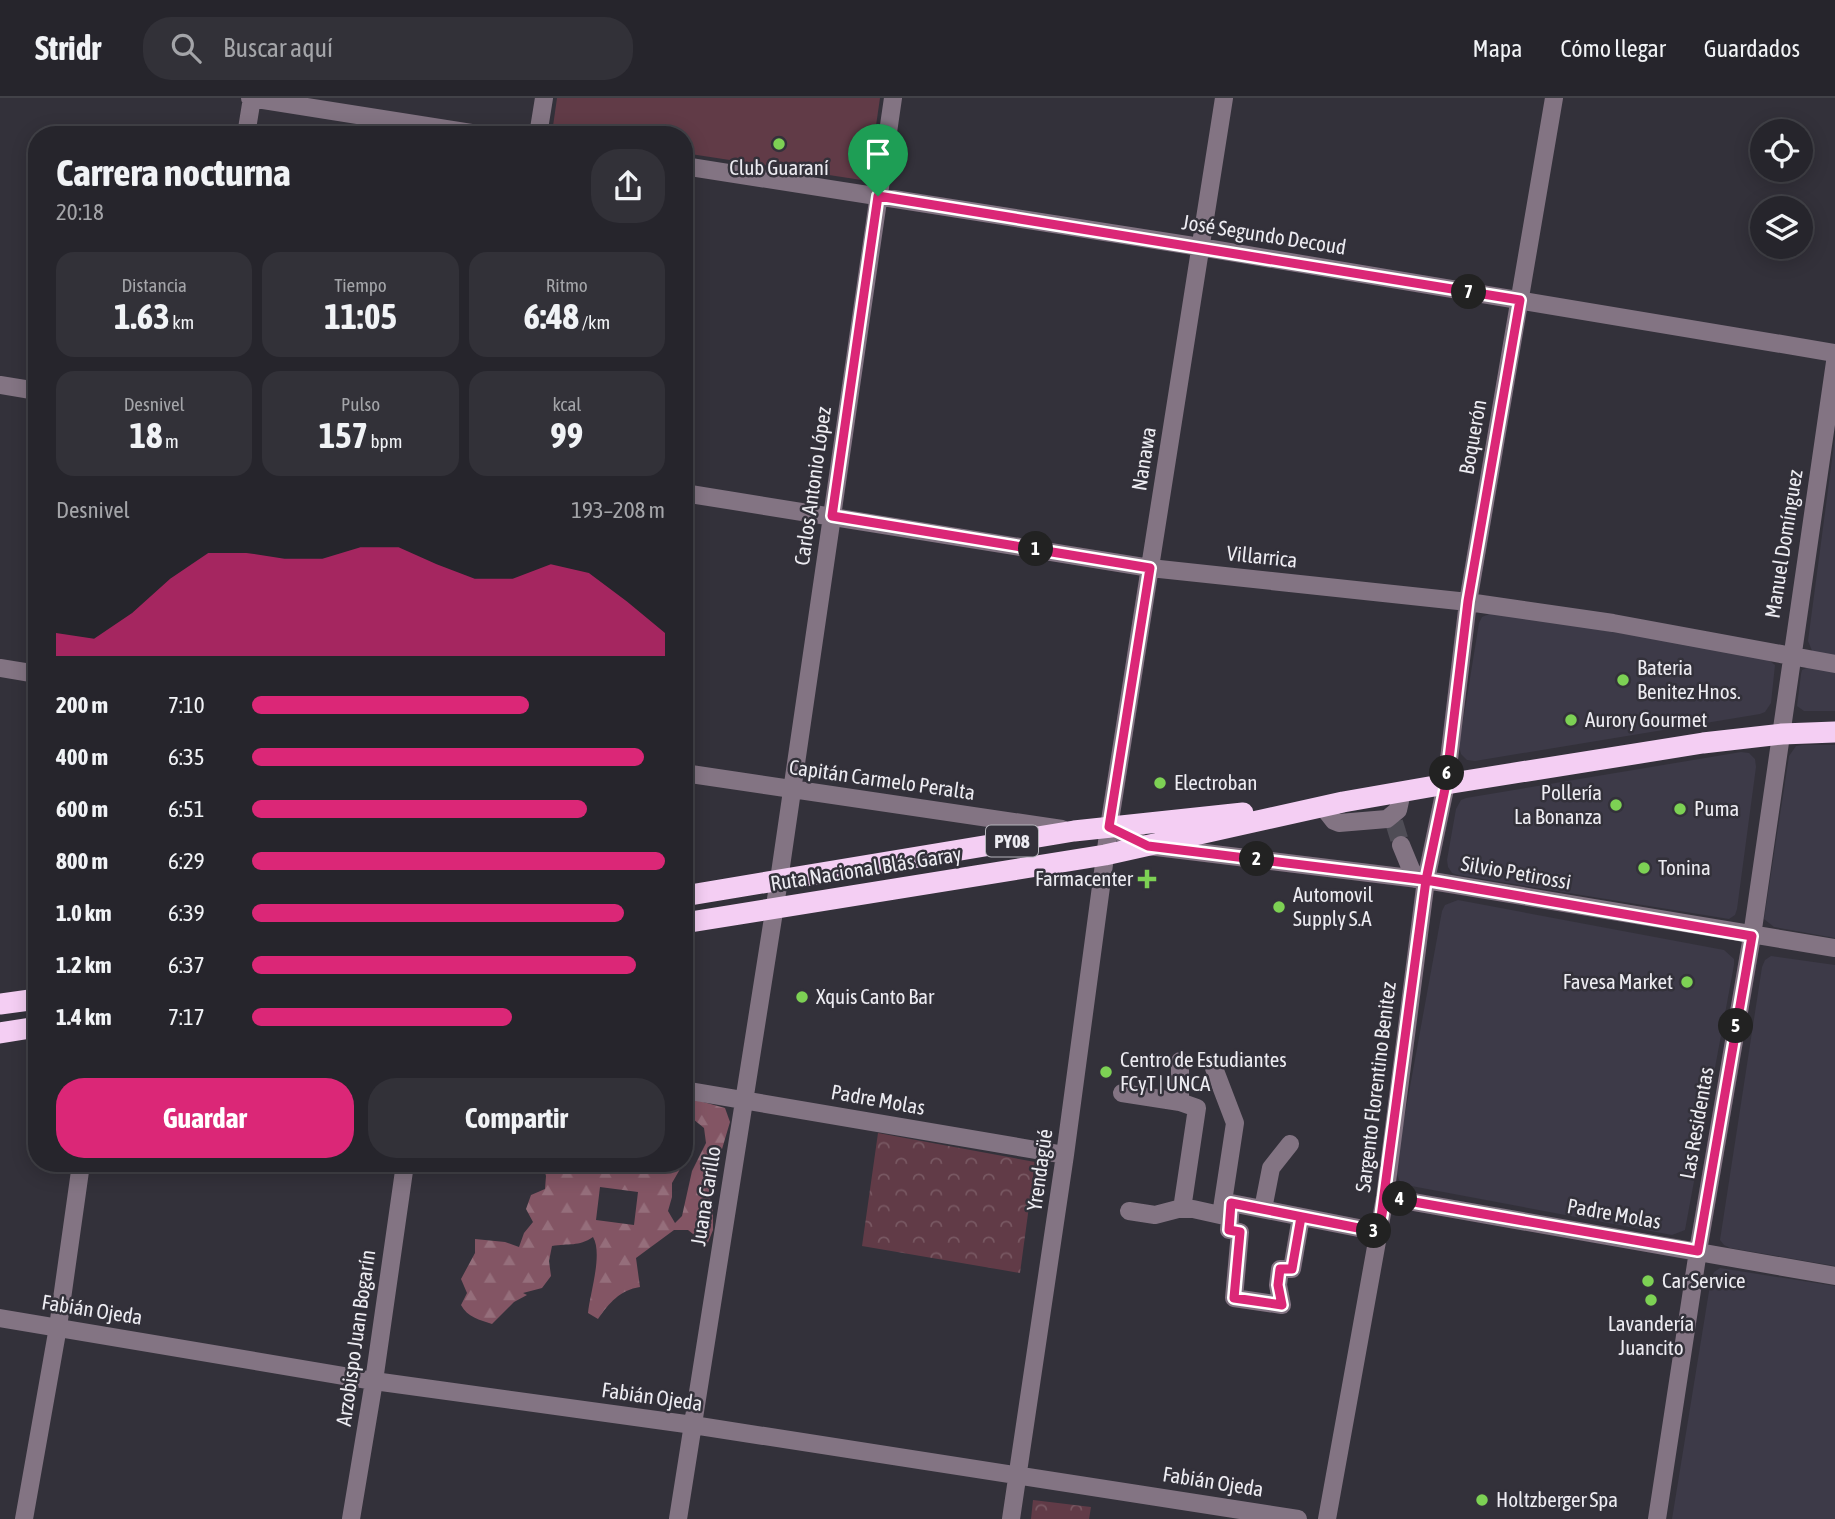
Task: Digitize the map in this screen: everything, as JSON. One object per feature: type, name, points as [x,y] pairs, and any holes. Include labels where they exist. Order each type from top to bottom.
[{"type":"highway","name":"Ruta Nacional Blás Garay","points":[[693,922],[1105,855],[1333,804],[1446,784],[1703,743],[1782,734],[1835,732]]},
{"type":"highway","name":"Ruta Nacional Blás Garay","points":[[693,894],[1074,831],[1333,804]]},
{"type":"highway","points":[[0,1004],[28,1000]]},
{"type":"highway","points":[[0,1033],[28,1028]]},
{"type":"street","points":[[247,126],[252,98],[428,126]]},
{"type":"street","points":[[539,126],[544,98]]},
{"type":"street","name":"Carlos Antonio López","points":[[779,880],[893,98]]},
{"type":"street","name":"Nanawa","points":[[1109,827],[1224,98]]},
{"type":"street","name":"Boquerón","points":[[1446,784],[1468,601],[1554,98]]},
{"type":"street","name":"José Segundo Decoud","points":[[693,167],[1200,247],[1835,353]]},
{"type":"street","name":"Manuel Domínguez","points":[[1782,734],[1790,658],[1835,362]]},
{"type":"street","points":[[0,385],[28,390]]},
{"type":"street","name":"Villarrica","points":[[693,494],[1150,568],[1468,601],[1613,623],[1790,658],[1835,664]]},
{"type":"street","points":[[0,668],[28,673]]},
{"type":"street","name":"Las Residentas","points":[[1657,1519],[1698,1251],[1752,936],[1782,734]]},
{"type":"street","name":"Capitán Carmelo Peralta","points":[[693,774],[1074,831]]},
{"type":"street","name":"Sargento Florentino Benitez","points":[[1327,1519],[1385,1197],[1421,880],[1446,784]]},
{"type":"street","points":[[1333,804],[1334,821],[1394,819],[1402,792]]},
{"type":"street","name":"Silvio Petirossi","points":[[1109,827],[1148,846],[1421,880],[1835,948]]},
{"type":"street","name":"Yrendagüé","points":[[1011,1519],[1065,1155],[1109,827]]},
{"type":"street","points":[[1401,845],[1421,880]]},
{"type":"street","name":"Juana Carillo","points":[[678,1519],[779,880]]},
{"type":"street","points":[[1180,1061],[1180,1102]]},
{"type":"street","points":[[1213,1068],[1235,1123],[1225,1216],[1229,1230],[1240,1232],[1241,1272],[1234,1298],[1282,1305],[1278,1285],[1280,1269],[1292,1269],[1301,1217]]},
{"type":"street","name":"Padre Molas","points":[[693,1092],[1065,1155]]},
{"type":"street","points":[[1122,1093],[1180,1102],[1197,1108],[1182,1209]]},
{"type":"street","points":[[1263,1209],[1271,1168],[1290,1143]]},
{"type":"street","points":[[24,1519],[58,1327],[79,1172]]},
{"type":"street","name":"Arzobispo Juan Bogarín","points":[[351,1519],[404,1172]]},
{"type":"street","name":"Padre Molas","points":[[1385,1197],[1835,1276]]},
{"type":"street","points":[[1225,1216],[1231,1203],[1379,1232]]},
{"type":"street","points":[[1129,1211],[1155,1215],[1193,1209],[1225,1216]]},
{"type":"street","name":"Fabián Ojeda","points":[[0,1318],[374,1381],[693,1425],[1298,1519]]},
{"type":"shaded area","points":[[1835,437],[1835,658],[1813,653],[1808,641]]},
{"type":"shaded area","points":[[1494,612],[1765,657],[1775,665],[1771,703],[1765,712],[1760,714],[1475,761],[1467,760],[1461,754],[1459,746],[1479,623],[1482,617]]},
{"type":"shaded area","points":[[1809,667],[1835,671],[1835,711],[1804,711],[1797,706],[1802,670]]},
{"type":"shaded area","points":[[1835,745],[1835,938],[1774,927],[1764,919],[1789,756],[1796,746]]},
{"type":"shaded area","points":[[1741,752],[1749,753],[1755,759],[1756,767],[1737,909],[1735,915],[1729,919],[1458,875],[1452,873],[1448,867],[1456,809],[1461,800],[1466,798]]},
{"type":"shaded area","points":[[1458,900],[1724,950],[1734,959],[1685,1230],[1672,1235],[1400,1182],[1395,1169],[1442,911],[1445,905]]},
{"type":"shaded area","points":[[1771,956],[1835,965],[1835,1266],[1730,1248],[1720,1240],[1762,967],[1765,960]]},
{"type":"shaded area","points":[[1720,1268],[1835,1286],[1835,1519],[1672,1519],[1711,1279],[1714,1272]]},
{"type":"green space","name":"Club Guaraní","points":[[557,98],[880,98],[868,181],[693,154],[693,126],[553,126]]},
{"type":"green space","points":[[693,1100],[725,1108],[730,1122],[717,1166],[709,1179],[713,1230],[707,1245],[688,1230],[674,1230],[636,1258],[640,1287],[616,1298],[598,1319],[588,1313],[597,1253],[593,1237],[578,1243],[552,1246],[549,1261],[551,1276],[542,1288],[523,1293],[527,1295],[514,1302],[492,1324],[474,1317],[461,1305],[467,1293],[461,1279],[475,1253],[475,1239],[505,1242],[519,1247],[524,1233],[533,1222],[526,1209],[531,1195],[545,1189],[545,1172],[678,1172],[672,1183],[668,1211],[675,1223],[682,1216],[692,1172],[706,1143],[704,1128],[693,1119]],"holes":[[[600,1187],[638,1192],[634,1225],[596,1220]]]},
{"type":"green space","points":[[878,1133],[1035,1162],[1020,1273],[862,1246]]},
{"type":"green space","points":[[1033,1500],[1091,1507],[1089,1519],[1031,1519]]},
{"type":"tunnel","points":[[1394,822],[1401,845]]},
{"type":"place","name":"Club Guaraní","points":[[779,144]]},
{"type":"place","name":"Bateria Benitez Hnos.","points":[[1623,680]]},
{"type":"place","name":"Aurory Gourmet","points":[[1571,720]]},
{"type":"place","name":"Electroban","points":[[1160,783]]},
{"type":"place","name":"Pollería La Bonanza","points":[[1616,805]]},
{"type":"place","name":"Puma","points":[[1680,809]]},
{"type":"place","name":"Tonina","points":[[1644,868]]},
{"type":"place","name":"Farmacenter","points":[[1147,879]]},
{"type":"place","name":"Automovil Supply S.A","points":[[1279,907]]},
{"type":"place","name":"Favesa Market","points":[[1687,982]]},
{"type":"place","name":"Xquis Canto Bar","points":[[802,997]]},
{"type":"place","name":"Centro de Estudiantes FCyT | UNCA","points":[[1106,1072]]},
{"type":"place","name":"Car Service","points":[[1648,1281]]},
{"type":"place","name":"Lavandería Juancito","points":[[1651,1300]]},
{"type":"place","name":"Holtzberger Spa","points":[[1482,1500]]},
{"type":"route","points":[[878,196],[832,516],[1150,568],[1109,827],[1148,846],[1426,880],[1379,1232],[1231,1203],[1229,1230],[1240,1232],[1234,1298],[1282,1305],[1278,1285],[1280,1269],[1292,1269],[1301,1217],[1379,1232],[1385,1197],[1698,1251],[1752,936],[1426,880],[1446,784],[1468,601],[1520,300],[878,196]]}]
